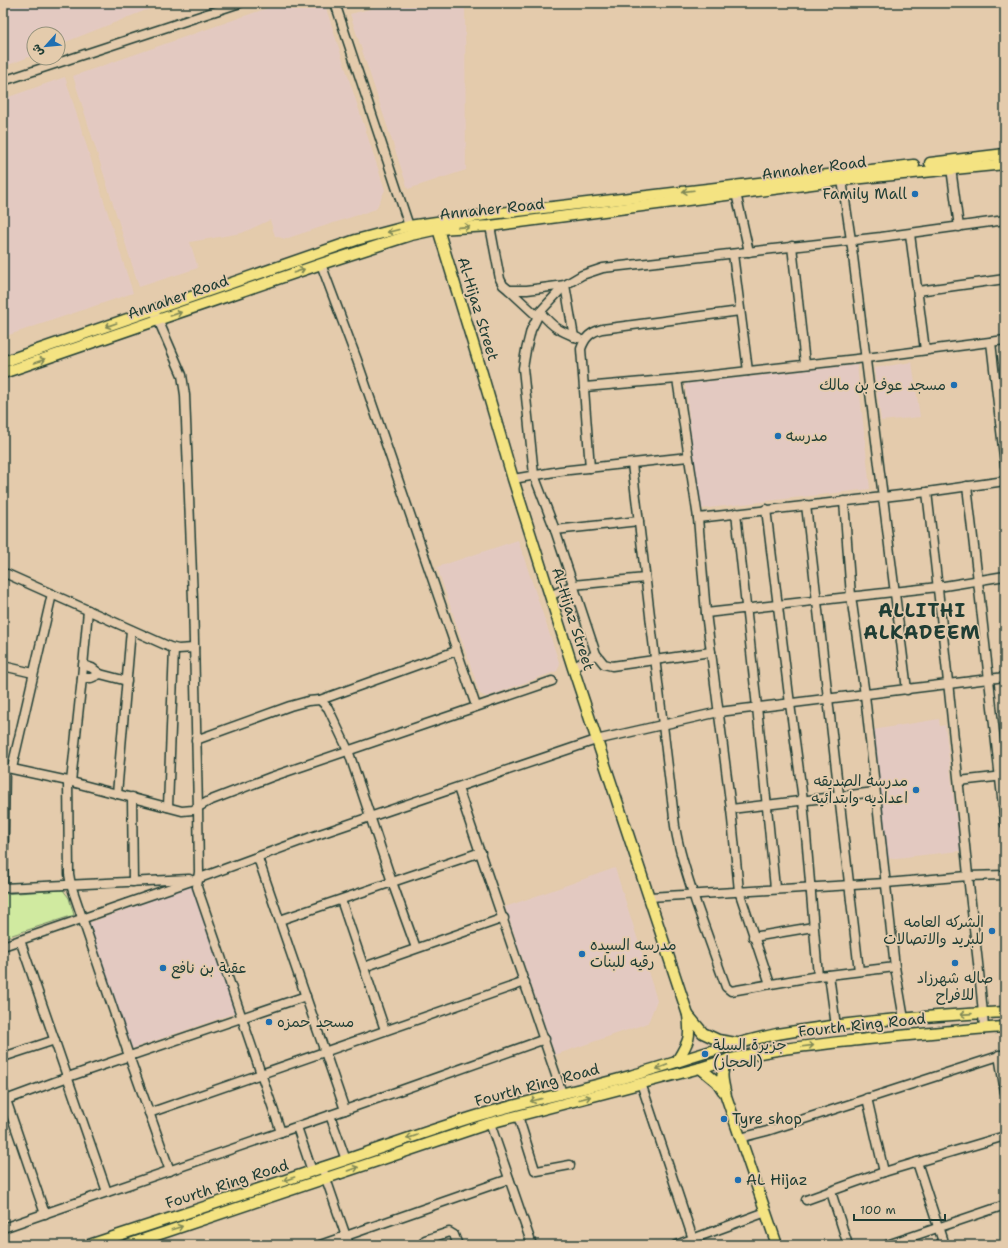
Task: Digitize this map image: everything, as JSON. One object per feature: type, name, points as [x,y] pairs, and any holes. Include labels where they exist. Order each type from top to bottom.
[{"type":"main road","name":"Annaher Road","points":[[3,373],[356,240],[410,226],[492,214],[1005,154]]},
{"type":"main road","name":"Annaher Road","points":[[3,362],[321,264],[410,234],[438,229],[490,226],[842,180],[951,168],[1005,164]]},
{"type":"main road","name":"Al-Hijaz Street","points":[[438,229],[480,362],[550,596],[596,740],[688,1015],[690,1031],[689,1038],[678,1061]]},
{"type":"main road","name":"Fourth Ring Road","points":[[89,1245],[483,1114],[628,1077],[738,1044],[775,1035],[836,1026],[904,1019],[1005,1012]]},
{"type":"main road","name":"Al-Hijaz Street","points":[[688,1015],[703,1033],[718,1040],[738,1044]]},
{"type":"main road","name":"Fourth Ring Road","points":[[127,1245],[490,1123],[700,1068],[728,1059],[812,1045],[1005,1027]]},
{"type":"main road","points":[[728,1059],[723,1067],[722,1073],[726,1096],[777,1245]]},
{"type":"main road","points":[[700,1068],[717,1082],[726,1096]]},
{"type":"street","points":[[3,81],[240,3]]},
{"type":"street","points":[[335,3],[410,226]]},
{"type":"street","points":[[951,168],[959,227]]},
{"type":"street","points":[[842,180],[851,240],[907,690]]},
{"type":"street","points":[[736,193],[749,252]]},
{"type":"street","points":[[711,652],[608,666],[601,661],[596,654],[555,530],[534,475],[523,381],[523,368],[526,350],[538,314],[565,285],[582,275],[603,268],[910,234],[1005,220]]},
{"type":"street","points":[[490,226],[500,279],[503,285],[557,329],[584,341]]},
{"type":"street","points":[[910,234],[925,350]]},
{"type":"street","points":[[792,246],[805,364]]},
{"type":"street","points":[[733,254],[748,371]]},
{"type":"street","points":[[321,264],[357,360],[476,706]]},
{"type":"street","points":[[918,291],[1005,279]]},
{"type":"street","points":[[510,290],[526,290],[565,285]]},
{"type":"street","points":[[565,285],[574,337]]},
{"type":"street","points":[[590,468],[582,348],[584,341],[588,336],[594,331],[602,329],[740,311]]},
{"type":"street","points":[[157,315],[182,375],[186,395],[198,808],[198,887],[281,1132]]},
{"type":"street","points":[[585,388],[866,358],[1005,340]]},
{"type":"street","points":[[990,342],[1002,421],[1005,466]]},
{"type":"street","points":[[677,379],[698,518],[706,613],[731,809],[739,891],[753,937],[770,984]]},
{"type":"street","points":[[514,479],[534,475],[688,457]]},
{"type":"street","points":[[632,464],[656,660],[662,725],[679,849],[726,987],[731,991],[818,976],[896,967]]},
{"type":"street","points":[[698,518],[927,492],[1005,481]]},
{"type":"street","points":[[967,486],[989,680],[1002,777],[1005,824]]},
{"type":"street","points":[[927,492],[968,876],[981,982],[984,1029]]},
{"type":"street","points":[[844,501],[852,596],[865,695],[896,967],[904,1019]]},
{"type":"street","points":[[806,505],[859,971]]},
{"type":"street","points":[[766,510],[803,800],[818,976]]},
{"type":"street","points":[[736,513],[775,888]]},
{"type":"street","points":[[555,530],[639,521]]},
{"type":"street","points":[[3,574],[7,574],[174,649],[194,648]]},
{"type":"street","points":[[706,613],[938,587],[1005,576]]},
{"type":"street","points":[[550,596],[573,585],[645,578]]},
{"type":"street","points":[[52,594],[33,673],[7,767],[3,888],[198,879]]},
{"type":"street","points":[[88,610],[82,678],[69,782],[69,874],[71,885],[129,1056],[170,1171]]},
{"type":"street","points":[[117,794],[131,630]]},
{"type":"street","points":[[168,807],[174,649]]},
{"type":"street","points":[[196,740],[290,706],[308,701],[320,700],[456,651]]},
{"type":"street","points":[[573,668],[596,654]]},
{"type":"street","points":[[83,665],[92,668],[100,674],[126,681]]},
{"type":"street","points":[[3,666],[33,673]]},
{"type":"street","points":[[82,678],[92,678],[100,674]]},
{"type":"street","points":[[3,946],[258,858],[314,836],[596,740],[719,712],[1005,677]]},
{"type":"street","points":[[7,767],[132,797],[182,811],[188,811],[198,808],[209,801],[271,777],[552,681]]},
{"type":"street","points":[[320,700],[328,708],[348,750],[392,882],[416,948]]},
{"type":"street","points":[[959,781],[1002,777]]},
{"type":"street","points":[[458,788],[504,918],[562,1093]]},
{"type":"street","points":[[731,809],[875,792]]},
{"type":"street","points":[[132,797],[133,882]]},
{"type":"street","points":[[280,920],[481,852]]},
{"type":"street","points":[[258,858],[345,1110]]},
{"type":"street","points":[[649,897],[694,895],[775,888],[886,883],[968,876],[1005,875]]},
{"type":"street","points":[[341,900],[385,1030]]},
{"type":"street","points":[[364,967],[504,918]]},
{"type":"street","points":[[753,937],[813,927]]},
{"type":"street","points":[[20,940],[107,1192]]},
{"type":"street","points":[[829,975],[836,1026]]},
{"type":"street","points":[[149,1113],[525,982]]},
{"type":"street","points":[[4,1100],[306,996]]},
{"type":"street","points":[[3,1057],[55,1040]]},
{"type":"street","points":[[3,1228],[545,1040]]},
{"type":"street","points":[[740,1138],[767,1131],[1002,1054],[1005,1092]]},
{"type":"street","points":[[641,1083],[694,1242]]},
{"type":"street","points":[[3,1091],[4,1100],[45,1214]]},
{"type":"street","points":[[867,1098],[884,1172]]},
{"type":"street","points":[[330,1115],[346,1160]]},
{"type":"street","points":[[518,1116],[535,1170],[537,1172],[570,1164]]},
{"type":"street","points":[[490,1123],[532,1245]]},
{"type":"street","points":[[297,1127],[312,1171]]},
{"type":"street","points":[[806,1200],[884,1172],[1005,1136]]},
{"type":"street","points":[[917,1162],[944,1245]]},
{"type":"street","points":[[322,1168],[350,1245]]},
{"type":"street","points":[[320,1245],[509,1179]]},
{"type":"street","points":[[831,1192],[848,1245]]},
{"type":"street","points":[[887,1245],[1005,1205]]},
{"type":"street","points":[[676,1245],[694,1242],[766,1212]]},
{"type":"street","points":[[422,1245],[425,1240],[449,1232],[454,1235],[458,1245]]},
{"type":"shaded area","points":[[3,3],[164,3],[66,42],[66,26],[26,26],[26,58],[3,67]]},
{"type":"shaded area","points":[[282,3],[316,3],[326,8],[385,190],[376,209],[285,239],[275,236],[270,220],[242,233],[190,242],[198,268],[139,287],[73,76]]},
{"type":"shaded area","points":[[393,3],[465,3],[466,170],[408,189],[350,14]]},
{"type":"shaded area","points":[[65,77],[133,293],[3,337],[3,99]]},
{"type":"shaded area","points":[[912,362],[920,417],[881,421],[874,368]]},
{"type":"shaded area","name":"مدرسه","points":[[857,365],[870,489],[700,509],[685,384]]},
{"type":"shaded area","points":[[518,540],[560,665],[557,671],[486,697],[480,694],[437,567]]},
{"type":"shaded area","name":"مدرسه الصديقه اعداديه وابتدائيه","points":[[939,719],[940,726],[945,725],[960,851],[887,859],[872,730]]},
{"type":"shaded area","name":"مدرسه السيده رقيه للبنات","points":[[615,868],[657,1000],[648,1023],[555,1055],[505,907]]},
{"type":"shaded area","name":"عقبة بن نافع","points":[[194,885],[238,1012],[131,1049],[89,923]]},
{"type":"green space","points":[[63,890],[69,898],[74,915],[3,938],[3,894]]},
{"type":"place","name":"Family Mall","points":[[915,194]]},
{"type":"place","name":"مسجد عوف بن مالك","points":[[954,385]]},
{"type":"place","name":"مدرسه","points":[[778,436]]},
{"type":"place","name":"مدرسه الصديقه اعداديه وابتدائيه","points":[[916,790]]},
{"type":"place","name":"الشركه العامه للبريد والاتصالات","points":[[992,931]]},
{"type":"place","name":"مدرسه السيده رقيه للبنات","points":[[582,954]]},
{"type":"place","name":"صاله شهرزاد للافراح","points":[[955,963]]},
{"type":"place","name":"عقبة بن نافع","points":[[163,968]]},
{"type":"place","name":"مسجد حمزه","points":[[269,1022]]},
{"type":"place","name":"جزيرة السلة (الحجاز)","points":[[705,1054]]},
{"type":"place","name":"Tyre shop","points":[[724,1119]]},
{"type":"place","name":"AL Hijaz","points":[[738,1180]]},
{"type":"district","name":"ALLITHI ALKADEEM","points":[[922,621]]}]
